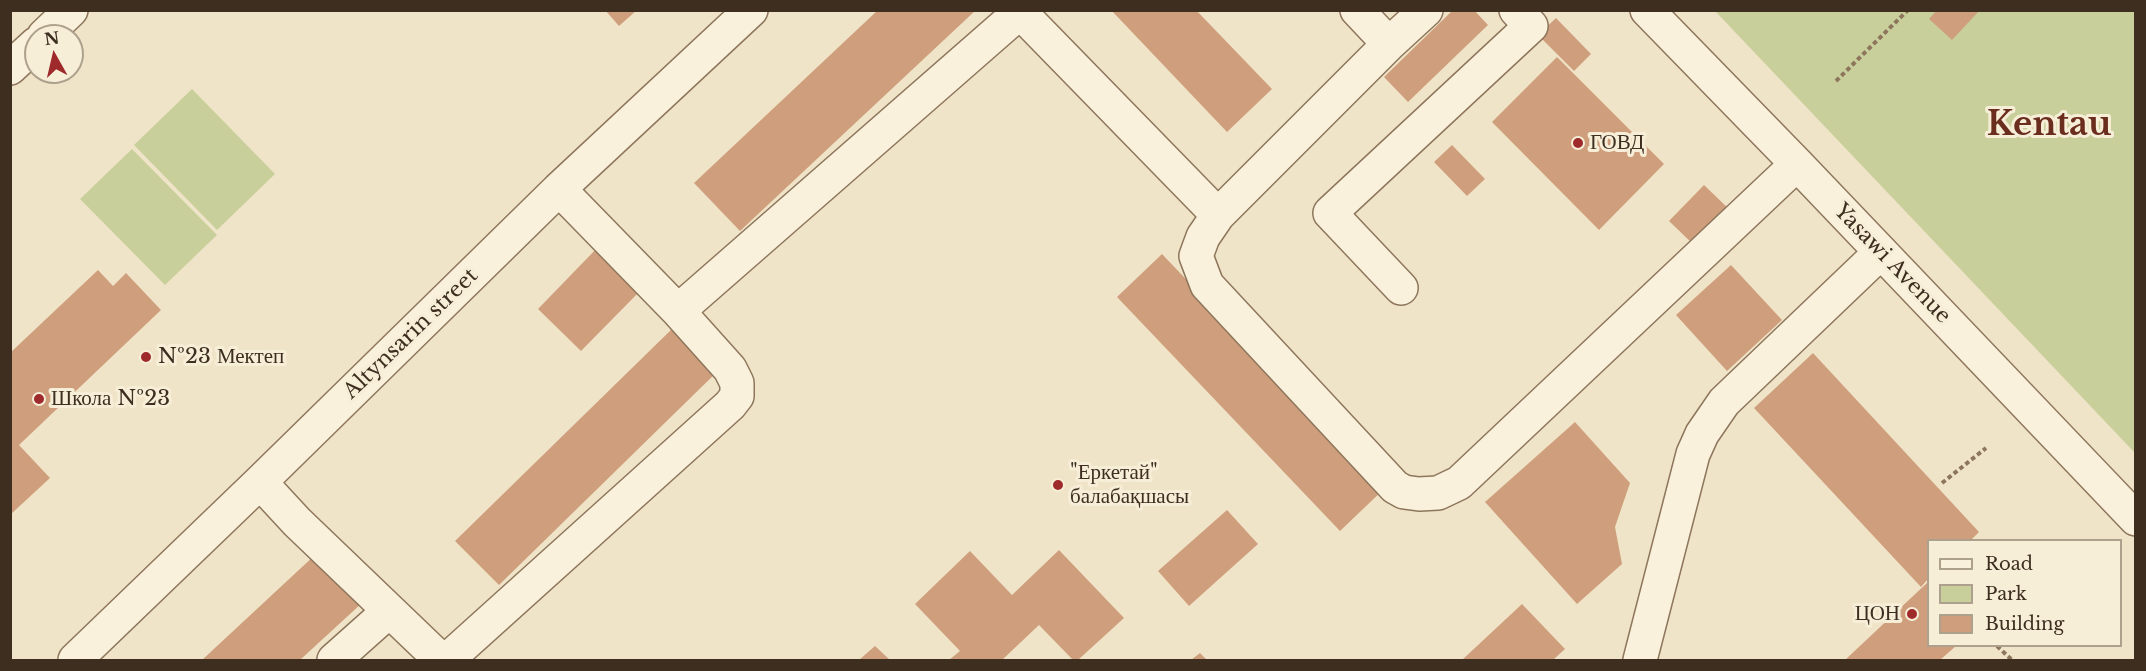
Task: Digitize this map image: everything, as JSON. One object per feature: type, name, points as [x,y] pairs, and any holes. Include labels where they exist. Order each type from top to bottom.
[{"type":"street","points":[[56,24],[71,10]]},
{"type":"street","name":"Altynsarin street","points":[[75,660],[559,189],[751,10]]},
{"type":"street","points":[[1357,10],[1389,44]]},
{"type":"street","points":[[1425,10],[1218,215],[1203,237],[1196,256],[1207,285],[1395,487],[1404,492],[1438,493],[1459,483],[1797,164]]},
{"type":"street","points":[[1401,288],[1330,213],[1531,26],[1516,10]]},
{"type":"street","name":"Yasawi Avenue","points":[[1647,10],[2136,519]]},
{"type":"street","points":[[678,311],[1019,11],[1218,215]]},
{"type":"street","points":[[10,68],[24,55]]},
{"type":"street","points":[[447,660],[730,405],[736,396],[737,383],[730,369],[678,311],[559,189]]},
{"type":"street","points":[[1640,660],[1693,454],[1702,434],[1724,402],[1881,252]]},
{"type":"street","points":[[260,482],[297,522],[441,660]]},
{"type":"street","points":[[334,660],[389,611]]},
{"type":"path","points":[[1836,81],[1906,12]]},
{"type":"path","points":[[1942,483],[1986,448]]},
{"type":"path","points":[[1999,647],[2012,660]]},
{"type":"green space","points":[[1715,11],[2135,11],[2135,453]]},
{"type":"green space","points":[[192,89],[275,174],[217,230],[134,145]]},
{"type":"green space","points":[[132,149],[217,235],[165,285],[80,199]]},
{"type":"building","points":[[605,10],[637,10],[619,26]]},
{"type":"building","points":[[878,10],[976,10],[740,231],[694,183]]},
{"type":"building","points":[[1111,10],[1196,10],[1272,89],[1227,132]]},
{"type":"building","points":[[1453,10],[1474,10],[1488,25],[1408,102],[1384,77]]},
{"type":"building","points":[[1937,10],[1980,10],[1952,40],[1929,19]]},
{"type":"building","points":[[1556,18],[1591,54],[1574,71],[1538,35]]},
{"type":"building","name":"ГОВД","points":[[1557,57],[1664,164],[1599,230],[1492,122]]},
{"type":"building","points":[[1452,145],[1485,179],[1467,196],[1434,162]]},
{"type":"building","points":[[1704,185],[1731,211],[1696,247],[1669,221]]},
{"type":"building","points":[[599,246],[642,289],[581,351],[538,309]]},
{"type":"building","points":[[1162,254],[1385,488],[1340,531],[1117,297]]},
{"type":"building","points":[[1731,265],[1782,320],[1727,371],[1676,315]]},
{"type":"building","name":"Школа №23","points":[[98,270],[113,286],[126,273],[161,310],[19,445],[50,478],[10,515],[10,353]]},
{"type":"building","points":[[675,326],[719,370],[499,585],[455,541]]},
{"type":"building","points":[[1813,353],[1979,532],[1972,539],[1927,539],[1927,580],[1921,587],[1754,408]]},
{"type":"building","points":[[1575,422],[1630,483],[1615,527],[1622,564],[1577,604],[1485,502]]},
{"type":"building","points":[[1227,510],[1258,544],[1189,606],[1158,571]]},
{"type":"building","points":[[1059,550],[1124,618],[1078,660],[1073,660],[1039,625],[1002,660],[949,660],[960,651],[915,604],[970,551],[1012,595]]},
{"type":"building","points":[[316,554],[362,603],[300,660],[202,660]]},
{"type":"building","name":"ЦОН","points":[[1927,583],[1927,647],[1955,647],[1940,660],[1845,660]]},
{"type":"building","points":[[1522,604],[1565,649],[1553,660],[1462,660]]},
{"type":"building","points":[[875,646],[890,660],[859,660]]},
{"type":"building","points":[[1200,653],[1207,660],[1191,660]]},
{"type":"place","name":"ГОВД","points":[[1578,143]]},
{"type":"place","name":"№23 Мектеп","points":[[146,357]]},
{"type":"place","name":"Школа №23","points":[[39,399]]},
{"type":"place","name":"\"Еркетай\" балабақшасы","points":[[1058,485]]},
{"type":"place","name":"ЦОН","points":[[1912,614]]},
{"type":"district","name":"Kentau","points":[[2049,126]]}]
